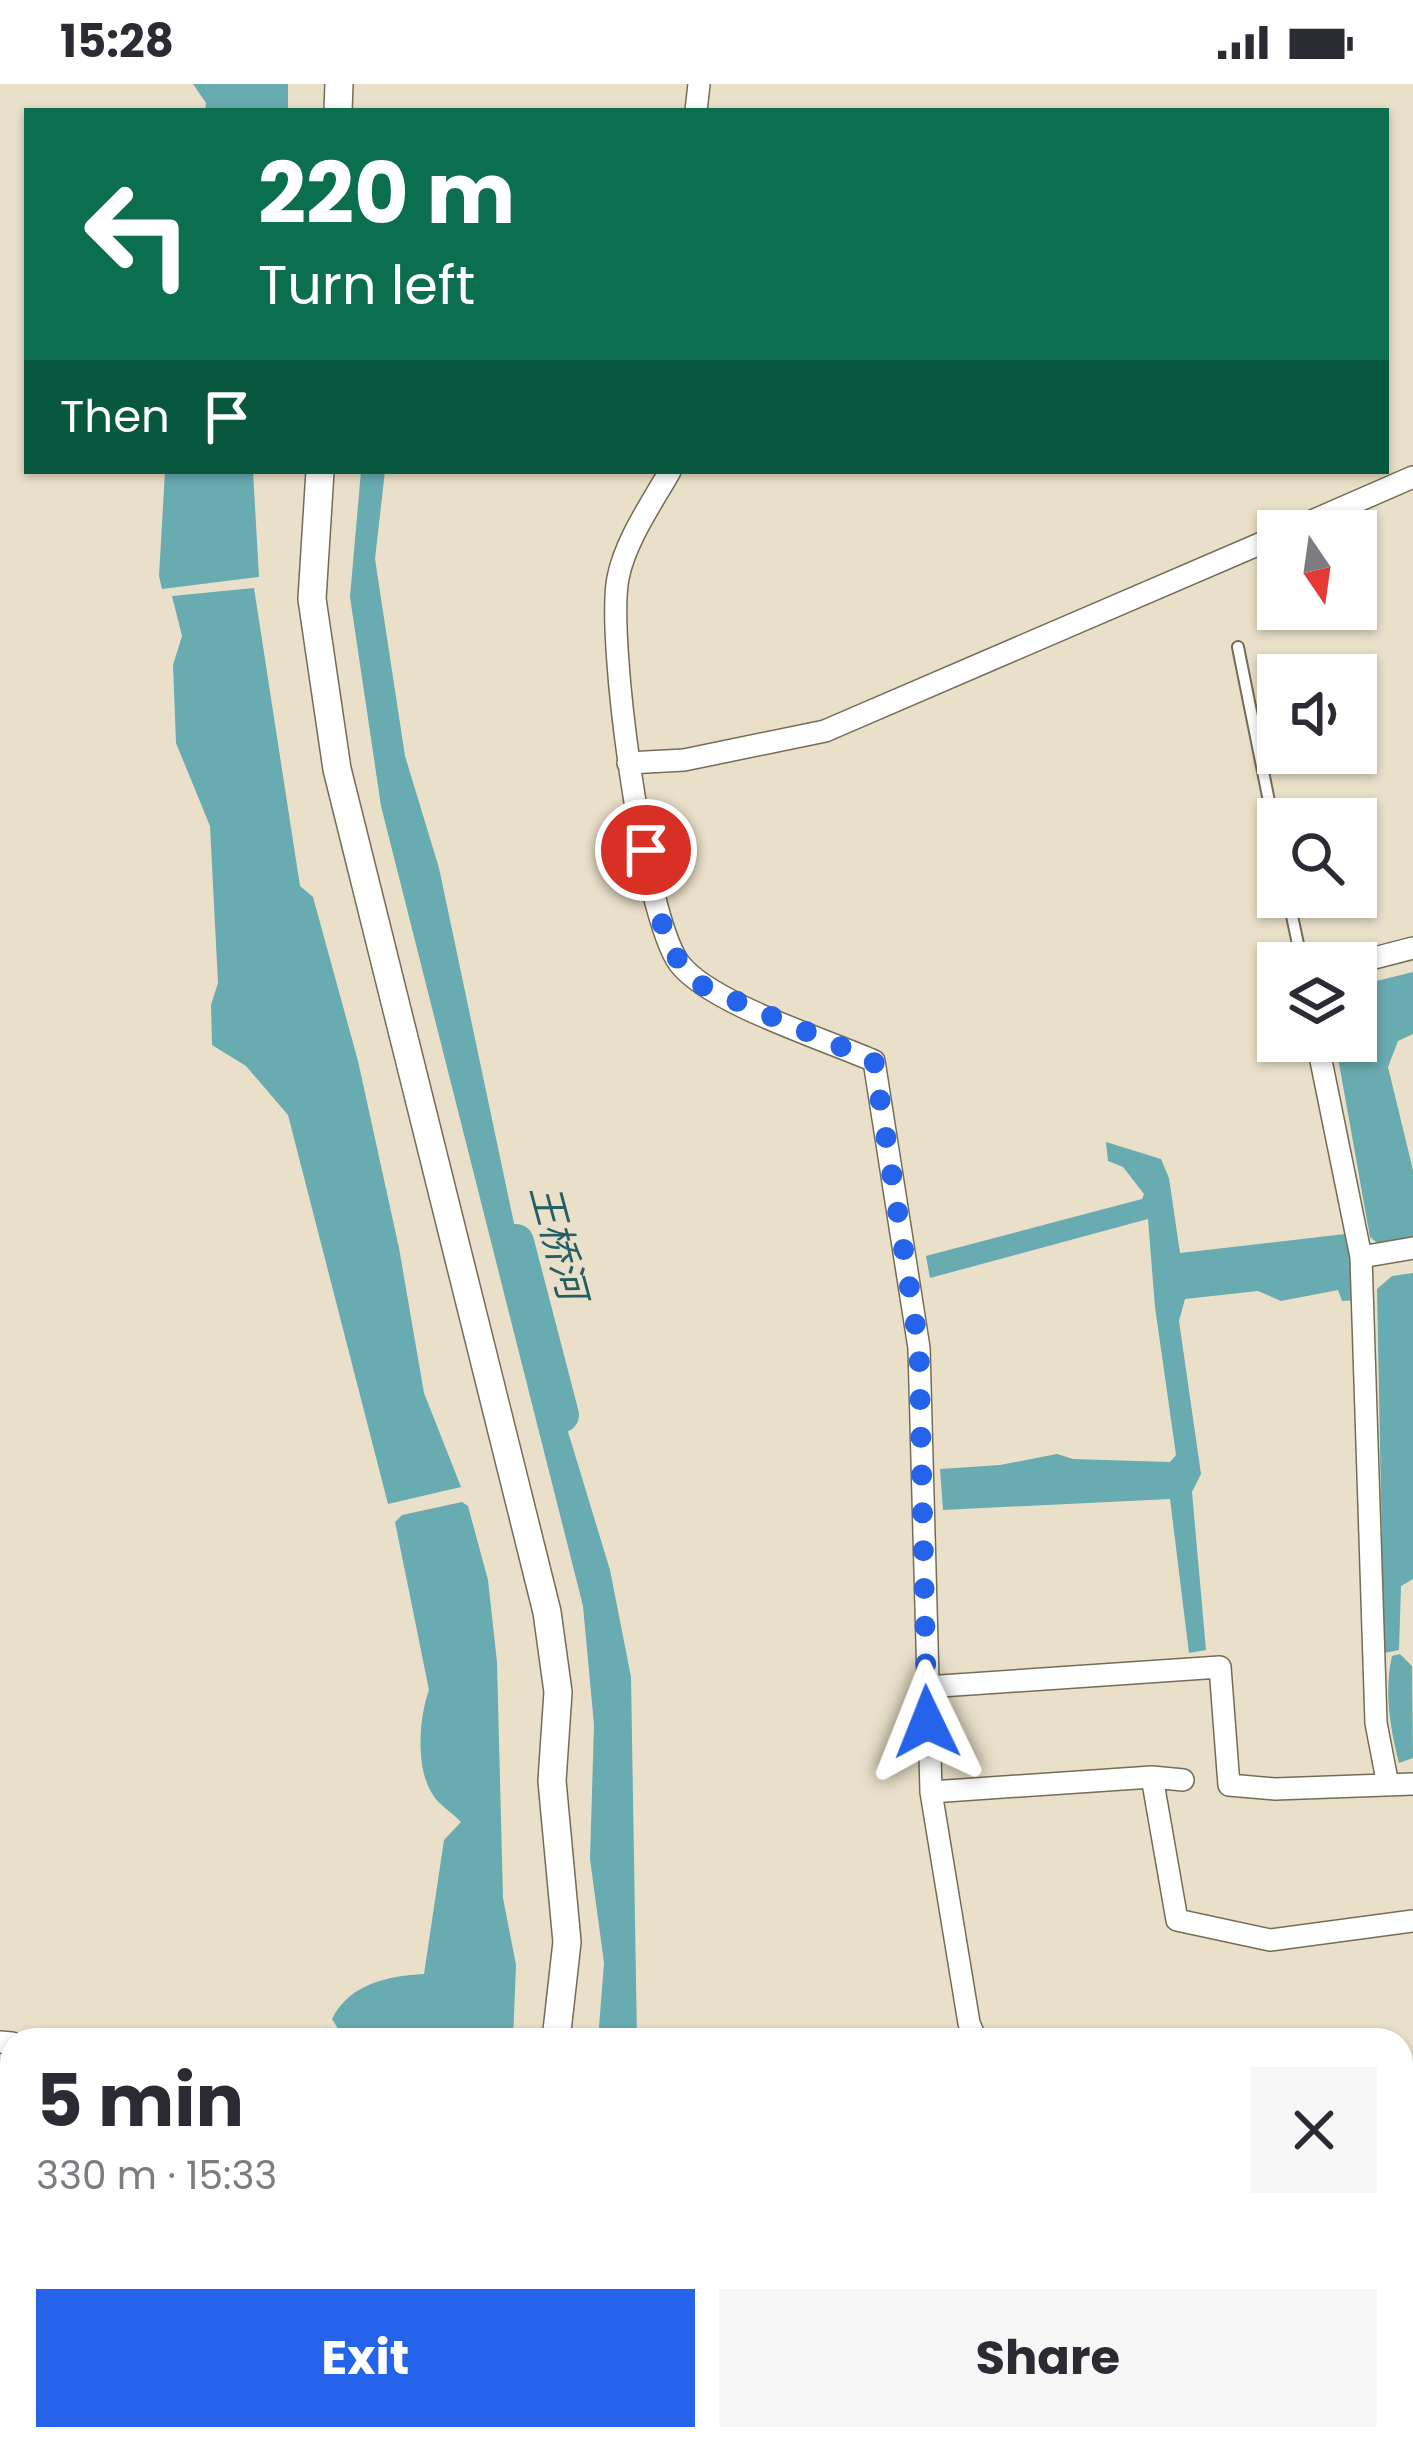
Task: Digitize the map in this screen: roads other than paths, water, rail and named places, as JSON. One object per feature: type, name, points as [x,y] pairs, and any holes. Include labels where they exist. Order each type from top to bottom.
[{"type":"street","points":[[320,474],[312,599],[337,769],[548,1612],[558,1691],[552,1780],[567,1942],[557,2028]]},
{"type":"street","points":[[668,474],[618,574],[613,622],[628,763],[665,937],[680,963],[704,987],[874,1061],[919,1348],[931,1792],[971,2028]]},
{"type":"street","points":[[1337,510],[1413,477]]},
{"type":"street","points":[[628,763],[684,760],[825,731],[1257,545]]},
{"type":"street","points":[[1377,957],[1413,948]]},
{"type":"street","points":[[1321,1062],[1361,1257],[1376,1724],[1388,1785]]},
{"type":"street","points":[[1361,1257],[1413,1248]]},
{"type":"street","points":[[926,1687],[1220,1667],[1228,1785],[1274,1789],[1413,1784]]},
{"type":"street","points":[[931,1792],[1152,1777],[1183,1780]]},
{"type":"street","points":[[1152,1777],[1177,1920],[1270,1940],[1413,1921]]},
{"type":"lane","points":[[1238,647],[1268,798]]},
{"type":"water","points":[[193,84],[288,84],[288,108],[205,108]]},
{"type":"water","points":[[165,474],[253,474],[259,577],[162,589]]},
{"type":"water","points":[[361,474],[385,474],[375,559],[405,756],[439,868],[535,1323],[610,1570],[631,1677],[637,2028],[599,2028],[604,1963],[590,1859],[594,1725],[583,1606],[381,806],[350,597]]},
{"type":"water","points":[[254,588],[300,886],[313,897],[358,1061],[399,1248],[424,1393],[461,1487],[388,1504],[288,1115],[246,1066],[212,1045],[211,1005],[218,983],[210,826],[176,743],[173,665],[182,636],[172,596]]},
{"type":"water","points":[[1413,972],[1413,1034],[1398,1041],[1388,1067],[1413,1170],[1413,1241],[1382,1247],[1370,1237],[1339,1062],[1377,1062],[1377,981]]},
{"type":"water","points":[[1106,1142],[1161,1159],[1169,1178],[1180,1253],[1345,1234],[1357,1300],[1342,1301],[1338,1290],[1281,1301],[1258,1291],[1185,1299],[1179,1321],[1201,1474],[1192,1492],[1206,1650],[1189,1653],[1170,1499],[943,1510],[940,1469],[1000,1465],[1057,1454],[1073,1459],[1170,1462],[1176,1455],[1148,1219],[930,1278],[926,1256],[1142,1199],[1144,1194],[1123,1167],[1108,1161]]},
{"type":"water","points":[[1413,1273],[1413,1579],[1401,1586],[1399,1650],[1384,1653],[1377,1289],[1392,1276]]},
{"type":"water","points":[[462,1502],[468,1506],[488,1580],[497,1662],[503,1898],[516,1965],[513,2028],[338,2028],[332,2019],[360,1989],[424,1974],[444,1840],[461,1822],[436,1799],[423,1771],[421,1728],[429,1690],[395,1522],[402,1515]]},
{"type":"water","points":[[1400,1654],[1412,1666],[1413,1758],[1399,1763],[1388,1696],[1392,1656]]},
{"type":"waterway","name":"王桥河","points":[[516,1242],[561,1415]]}]
